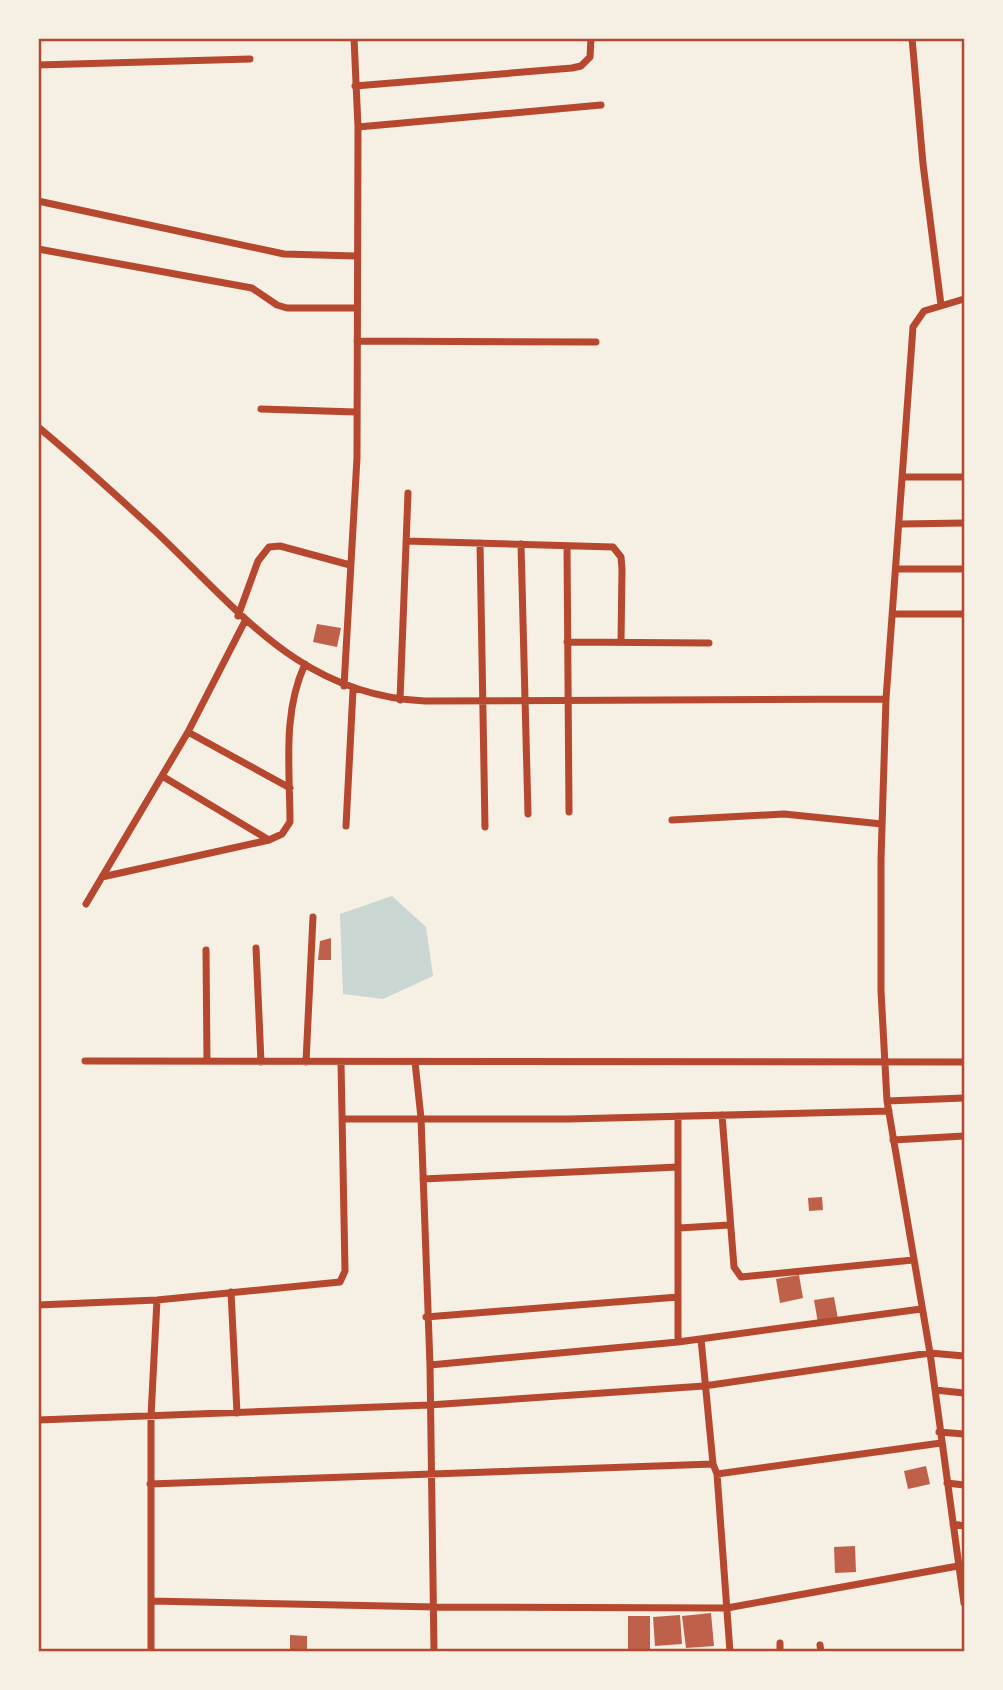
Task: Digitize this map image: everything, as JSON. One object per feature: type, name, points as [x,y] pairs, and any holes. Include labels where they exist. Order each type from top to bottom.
[{"type":"street","points":[[344,686],[357,458],[358,127],[354,38]]},
{"type":"street","points":[[355,86],[572,68],[581,66],[590,57],[591,38]]},
{"type":"street","points":[[912,38],[941,305]]},
{"type":"street","points":[[38,65],[250,59]]},
{"type":"street","points":[[358,127],[601,105]]},
{"type":"street","points":[[38,201],[284,254],[356,256]]},
{"type":"street","points":[[38,249],[252,288],[277,305],[287,307],[356,308]]},
{"type":"street","points":[[964,299],[923,311],[913,327],[901,524],[886,699],[880,935],[887,1101],[930,1353],[964,1603]]},
{"type":"street","points":[[357,341],[596,342]]},
{"type":"street","points":[[261,409],[356,412]]},
{"type":"street","points":[[38,427],[155,531],[242,619],[305,664],[353,690],[400,700],[886,699]]},
{"type":"street","points":[[904,477],[964,477]]},
{"type":"street","points":[[400,700],[408,493]]},
{"type":"street","points":[[901,524],[964,523]]},
{"type":"street","points":[[406,541],[608,547],[617,551],[622,569],[621,642]]},
{"type":"street","points":[[481,543],[485,827]]},
{"type":"street","points":[[521,544],[528,814]]},
{"type":"street","points":[[86,904],[188,732],[242,619],[258,561],[269,547],[280,546],[350,565]]},
{"type":"street","points":[[567,546],[569,812]]},
{"type":"street","points":[[897,569],[964,569]]},
{"type":"street","points":[[893,614],[964,614]]},
{"type":"street","points":[[567,642],[709,643]]},
{"type":"street","points":[[102,877],[269,840],[287,829],[291,712],[305,664]]},
{"type":"street","points":[[346,826],[353,690]]},
{"type":"street","points":[[188,732],[289,788]]},
{"type":"street","points":[[162,776],[269,840]]},
{"type":"street","points":[[672,820],[784,814],[882,824]]},
{"type":"street","points":[[306,1062],[313,917]]},
{"type":"street","points":[[256,948],[261,1062]]},
{"type":"street","points":[[206,950],[206,1061]]},
{"type":"street","points":[[85,1061],[964,1062]]},
{"type":"street","points":[[38,1305],[157,1300],[335,1284],[342,1280],[345,1271],[341,1062]]},
{"type":"street","points":[[415,1062],[421,1118],[426,1317],[430,1365],[434,1651]]},
{"type":"street","points":[[887,1101],[964,1098]]},
{"type":"street","points":[[342,1119],[889,1111]]},
{"type":"street","points":[[722,1115],[734,1267],[746,1279],[913,1260]]},
{"type":"street","points":[[678,1116],[678,1342]]},
{"type":"street","points":[[894,1140],[964,1136]]},
{"type":"street","points":[[423,1179],[678,1167]]},
{"type":"street","points":[[678,1228],[729,1224]]},
{"type":"street","points":[[230,1292],[237,1413]]},
{"type":"street","points":[[426,1317],[678,1297]]},
{"type":"street","points":[[152,1651],[150,1485],[157,1300]]},
{"type":"street","points":[[430,1365],[678,1342],[921,1309]]},
{"type":"street","points":[[701,1339],[713,1464],[717,1474],[730,1651]]},
{"type":"street","points":[[38,1420],[429,1405],[704,1386],[930,1353],[964,1356]]},
{"type":"street","points":[[935,1390],[964,1392]]},
{"type":"street","points":[[939,1432],[964,1434]]},
{"type":"street","points":[[717,1474],[941,1443]]},
{"type":"street","points":[[150,1485],[713,1464]]},
{"type":"street","points":[[947,1483],[964,1485]]},
{"type":"street","points":[[953,1524],[964,1526]]},
{"type":"street","points":[[151,1601],[435,1607],[727,1608],[958,1566]]},
{"type":"shaded area","points":[[392,896],[426,927],[433,976],[383,999],[343,994],[340,914]]},
{"type":"building","points":[[317,624],[341,628],[337,647],[313,642]]},
{"type":"building","points":[[331,938],[331,960],[318,960],[320,941]]},
{"type":"building","points":[[822,1197],[823,1210],[809,1211],[808,1198]]},
{"type":"building","points":[[799,1275],[803,1298],[780,1303],[776,1279]]},
{"type":"building","points":[[834,1297],[838,1319],[818,1323],[814,1300]]},
{"type":"building","points":[[926,1466],[930,1484],[908,1489],[904,1471]]},
{"type":"building","points":[[855,1546],[856,1572],[835,1573],[834,1547]]},
{"type":"building","points":[[711,1613],[714,1646],[686,1648],[682,1616]]},
{"type":"building","points":[[680,1615],[682,1644],[655,1646],[653,1617]]},
{"type":"building","points":[[628,1616],[650,1616],[650,1652],[628,1652]]},
{"type":"building","points":[[290,1635],[307,1636],[307,1652],[290,1652]]}]
